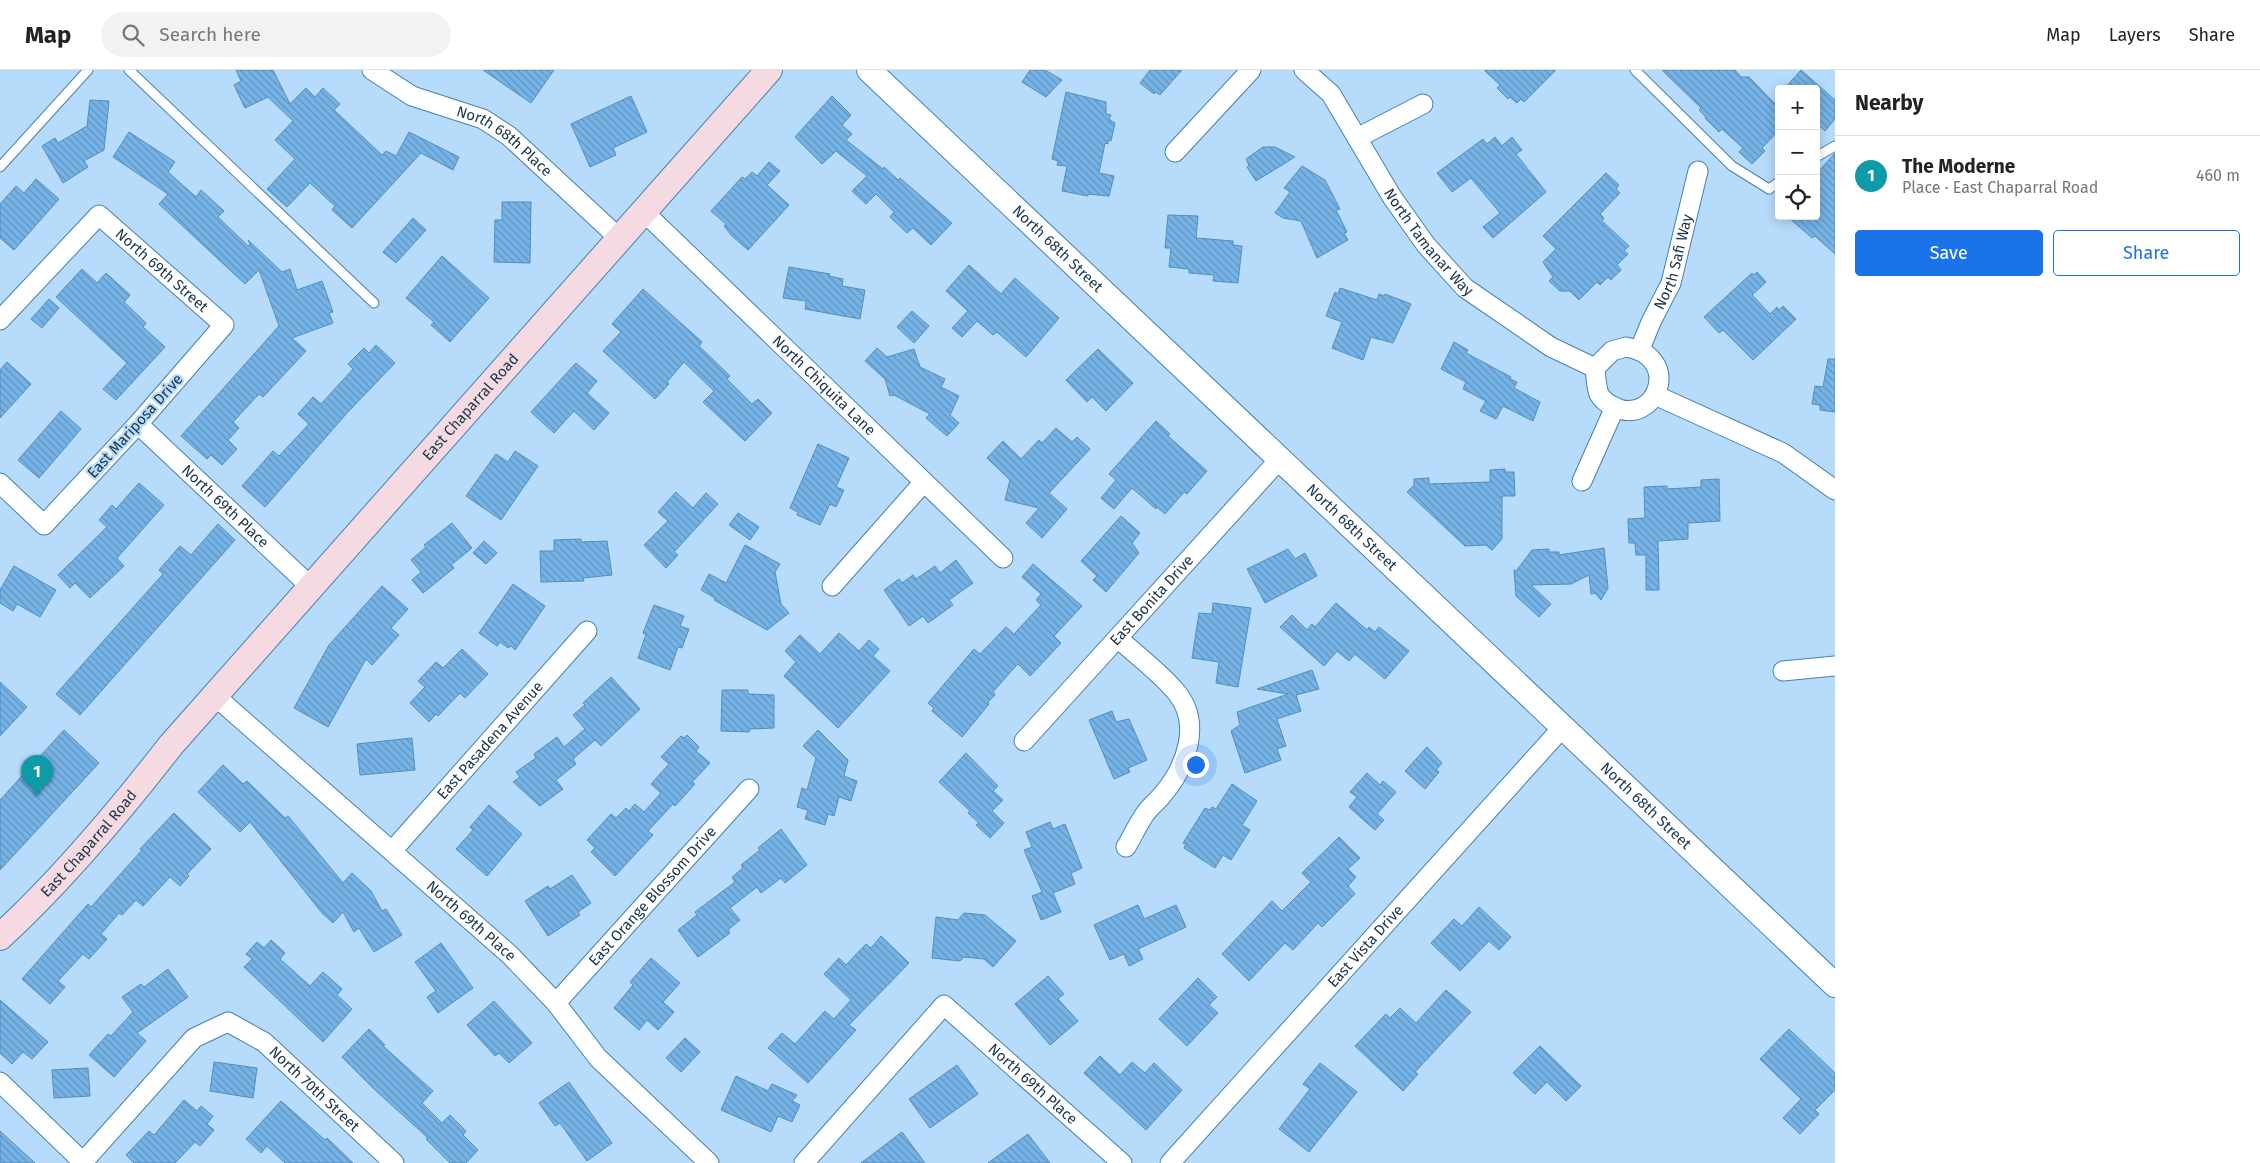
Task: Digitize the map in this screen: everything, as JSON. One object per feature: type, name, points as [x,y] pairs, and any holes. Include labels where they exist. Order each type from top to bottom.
[{"type":"main road","name":"East Chaparral Road","points":[[0,937],[53,884],[134,793],[171,745],[769,70]]},
{"type":"main road","name":"East Chaparral Road","points":[[0,915],[31,884],[127,778],[171,745]]},
{"type":"street","name":"North 68th Place","points":[[372,70],[412,96],[483,119],[509,136],[620,238]]},
{"type":"street","name":"North 68th Street","points":[[869,70],[1835,985]]},
{"type":"street","points":[[1175,152],[1251,70]]},
{"type":"street","name":"North Tamanar Way","points":[[1304,70],[1331,94],[1392,197],[1426,245],[1465,288],[1551,348],[1595,368]]},
{"type":"street","points":[[1357,138],[1423,104]]},
{"type":"street","name":"North Safi Way","points":[[1640,350],[1651,322],[1671,283],[1698,171]]},
{"type":"street","name":"North Chiquita Lane","points":[[644,212],[819,379],[923,483],[1003,558]]},
{"type":"street","name":"North 69th Street","points":[[0,320],[99,215],[224,325]]},
{"type":"street","name":"East Mariposa Drive","points":[[0,483],[44,525],[138,424],[224,325]]},
{"type":"street","points":[[1626,347],[1640,350],[1649,355],[1658,370],[1659,382],[1655,395],[1640,408],[1621,410],[1606,403],[1599,394],[1595,368],[1612,351],[1626,347]]},
{"type":"street","points":[[1655,395],[1782,453],[1835,490]]},
{"type":"street","points":[[1582,481],[1615,407]]},
{"type":"street","name":"North 69th Place","points":[[138,424],[312,588]]},
{"type":"street","name":"East Bonita Drive","points":[[1024,741],[1279,460]]},
{"type":"street","points":[[832,586],[923,483]]},
{"type":"street","name":"East Pasadena Avenue","points":[[392,851],[587,631]]},
{"type":"street","points":[[1118,638],[1176,692],[1188,716],[1189,741],[1182,765],[1164,794],[1144,816],[1126,847]]},
{"type":"street","points":[[1783,671],[1835,666]]},
{"type":"street","name":"North 69th Place","points":[[215,696],[510,955],[556,1003],[598,1058],[709,1163]]},
{"type":"street","name":"East Vista Drive","points":[[1170,1163],[1562,728]]},
{"type":"street","name":"East Orange Blossom Drive","points":[[556,1003],[749,789]]},
{"type":"street","name":"North 69th Place","points":[[804,1163],[944,1005],[1122,1163]]},
{"type":"street","name":"North 70th Street","points":[[84,1163],[194,1038],[228,1022],[264,1042],[394,1163]]},
{"type":"street","points":[[0,1082],[84,1163]]},
{"type":"lane","points":[[0,167],[88,70]]},
{"type":"lane","points":[[129,70],[374,303]]},
{"type":"lane","points":[[1634,70],[1732,166],[1769,189],[1775,185]]},
{"type":"lane","points":[[1820,154],[1835,146]]},
{"type":"building","points":[[236,70],[273,70],[290,104],[306,88],[315,97],[323,88],[340,104],[334,110],[382,155],[386,151],[396,156],[409,132],[459,157],[453,170],[421,153],[352,228],[332,210],[335,206],[310,183],[287,207],[267,189],[295,159],[275,140],[293,121],[268,97],[245,108],[234,85],[241,81]]},
{"type":"building","points":[[483,70],[554,70],[531,103]]},
{"type":"building","points":[[1030,70],[1045,70],[1062,80],[1046,97],[1022,82]]},
{"type":"building","points":[[1150,70],[1182,70],[1160,95],[1156,92],[1154,94],[1140,83]]},
{"type":"building","points":[[1484,70],[1556,70],[1524,102],[1521,99],[1517,103],[1510,97],[1508,99],[1497,88],[1500,85]]},
{"type":"building","points":[[1662,70],[1735,70],[1741,77],[1749,77],[1775,104],[1775,134],[1762,148],[1765,151],[1752,164],[1739,152],[1743,148],[1722,129],[1719,132],[1699,110],[1701,108]]},
{"type":"building","points":[[1801,70],[1818,85],[1788,85]]},
{"type":"building","points":[[1820,87],[1835,100],[1835,119],[1825,131],[1820,127]]},
{"type":"building","points":[[1066,92],[1106,102],[1106,114],[1111,115],[1109,119],[1115,123],[1111,141],[1108,140],[1108,144],[1105,143],[1099,173],[1114,176],[1109,196],[1088,194],[1088,196],[1062,191],[1067,166],[1057,165],[1058,161],[1052,159]]},
{"type":"building","points":[[631,96],[647,132],[613,148],[616,155],[590,167],[571,124]]},
{"type":"building","points":[[832,96],[851,115],[842,125],[852,134],[846,140],[883,169],[884,167],[898,180],[900,178],[952,223],[931,245],[913,228],[907,233],[890,217],[894,212],[876,194],[866,204],[852,191],[867,176],[836,151],[822,164],[795,137]]},
{"type":"building","points":[[90,100],[109,101],[104,150],[84,161],[88,167],[63,183],[42,146],[55,138],[58,143],[87,126]]},
{"type":"building","points":[[129,132],[175,162],[168,172],[196,197],[201,190],[224,211],[218,217],[248,246],[250,244],[248,240],[282,272],[290,269],[297,290],[322,281],[333,312],[329,313],[333,323],[292,338],[306,351],[263,397],[259,394],[233,422],[239,428],[228,440],[237,449],[222,465],[211,455],[207,459],[181,436],[279,326],[259,270],[245,284],[159,204],[168,194],[113,157]]},
{"type":"building","points":[[1495,137],[1502,146],[1512,137],[1522,150],[1516,154],[1546,192],[1493,238],[1483,227],[1500,213],[1471,178],[1452,192],[1437,173],[1483,139],[1487,144]]},
{"type":"building","points":[[1263,147],[1275,147],[1295,157],[1256,181],[1247,167],[1249,165],[1246,159]]},
{"type":"building","points":[[1835,153],[1835,254],[1815,236],[1812,238],[1792,220],[1820,220],[1820,170]]},
{"type":"building","points":[[769,162],[780,171],[767,185],[789,205],[748,250],[731,235],[724,226],[726,224],[711,211],[742,177],[745,179],[752,172],[757,176]]},
{"type":"building","points":[[1302,166],[1325,180],[1340,209],[1336,210],[1347,232],[1344,233],[1348,240],[1317,258],[1301,221],[1283,218],[1275,213],[1290,192],[1284,188]]},
{"type":"building","points":[[1606,173],[1619,185],[1616,189],[1620,193],[1600,214],[1604,218],[1602,221],[1629,246],[1624,251],[1628,254],[1617,265],[1621,270],[1611,280],[1608,277],[1600,285],[1597,282],[1579,300],[1570,291],[1560,291],[1549,281],[1553,277],[1543,262],[1556,249],[1543,236]]},
{"type":"building","points":[[36,179],[59,199],[14,250],[0,238],[0,204],[16,186],[24,193]]},
{"type":"building","points":[[502,202],[531,202],[530,263],[494,262],[495,220],[502,220]]},
{"type":"building","points":[[1168,215],[1198,216],[1196,238],[1233,241],[1233,245],[1242,246],[1238,283],[1213,281],[1214,275],[1189,273],[1189,269],[1169,267],[1171,248],[1165,248]]},
{"type":"building","points":[[413,218],[426,230],[396,263],[383,252]]},
{"type":"building","points":[[442,256],[489,298],[450,342],[431,325],[434,322],[406,298]]},
{"type":"building","points":[[969,265],[1001,294],[1015,278],[1059,318],[1026,357],[997,332],[993,335],[977,321],[962,337],[952,328],[968,311],[946,291]]},
{"type":"building","points":[[789,267],[830,274],[829,276],[843,279],[842,286],[865,290],[860,319],[805,309],[806,301],[783,298]]},
{"type":"building","points":[[82,269],[97,283],[106,273],[130,295],[124,302],[146,323],[143,327],[165,347],[116,400],[103,389],[127,363],[56,297]]},
{"type":"building","points":[[1757,272],[1766,282],[1752,295],[1770,314],[1777,307],[1779,310],[1783,306],[1796,319],[1753,360],[1723,330],[1719,333],[1704,317],[1752,273],[1754,275]]},
{"type":"building","points":[[1340,288],[1377,300],[1379,294],[1384,296],[1385,294],[1411,304],[1393,343],[1371,337],[1363,360],[1332,348],[1342,322],[1326,316],[1335,292],[1338,294]]},
{"type":"building","points":[[643,289],[702,342],[699,346],[730,376],[727,379],[752,404],[758,399],[772,413],[745,441],[703,402],[714,391],[684,362],[667,382],[669,384],[655,399],[603,351],[621,332],[612,324]]},
{"type":"building","points":[[49,299],[59,308],[42,328],[31,319]]},
{"type":"building","points":[[912,311],[929,326],[914,343],[897,327]]},
{"type":"building","points":[[1454,342],[1468,350],[1466,353],[1511,377],[1510,379],[1517,382],[1514,388],[1540,402],[1533,421],[1503,406],[1496,419],[1480,411],[1486,401],[1463,389],[1466,382],[1441,369]]},
{"type":"building","points":[[376,345],[395,363],[347,413],[265,507],[242,486],[273,451],[279,456],[309,424],[298,414],[313,397],[321,404],[353,369],[348,364],[364,348],[369,353]]},
{"type":"building","points":[[877,348],[887,357],[914,349],[920,367],[945,379],[941,387],[959,396],[950,415],[959,423],[947,436],[926,418],[930,414],[894,395],[890,396],[885,379],[865,361]]},
{"type":"building","points":[[1098,349],[1133,383],[1106,411],[1092,397],[1087,402],[1066,380]]},
{"type":"building","points":[[1828,359],[1835,359],[1835,412],[1820,410],[1820,405],[1812,404],[1815,386],[1823,387]]},
{"type":"building","points":[[7,362],[31,384],[0,418],[0,370]]},
{"type":"building","points":[[576,363],[597,381],[587,393],[609,413],[594,430],[574,411],[554,433],[531,412]]},
{"type":"building","points":[[61,411],[81,429],[39,478],[18,460]]},
{"type":"building","points":[[1156,421],[1170,434],[1168,436],[1207,471],[1187,494],[1184,492],[1165,514],[1157,507],[1156,509],[1132,488],[1114,509],[1101,498],[1116,480],[1109,474]]},
{"type":"building","points":[[1056,428],[1072,442],[1077,437],[1090,449],[1049,493],[1067,509],[1042,538],[1026,523],[1039,508],[1005,500],[1010,480],[987,458],[1003,441],[1021,459],[1039,440],[1042,443]]},
{"type":"building","points":[[818,444],[849,458],[836,487],[844,490],[836,507],[830,504],[820,525],[797,515],[798,512],[790,508]]},
{"type":"building","points":[[515,451],[538,466],[501,520],[466,496],[496,454],[508,462]]},
{"type":"building","points":[[1505,469],[1505,472],[1514,472],[1515,496],[1502,496],[1502,539],[1492,550],[1486,545],[1465,546],[1407,492],[1414,485],[1414,479],[1429,478],[1429,484],[1490,482],[1490,470]]},
{"type":"building","points":[[1719,479],[1720,521],[1688,523],[1688,539],[1658,541],[1659,590],[1646,590],[1646,555],[1636,555],[1635,543],[1629,543],[1628,519],[1645,518],[1644,487],[1667,486],[1667,489],[1701,487],[1701,480]]},
{"type":"building","points":[[139,483],[164,505],[117,558],[124,566],[90,598],[75,583],[70,588],[58,575],[107,527],[99,520],[112,505],[116,509]]},
{"type":"building","points":[[676,492],[693,508],[706,493],[718,504],[674,552],[678,555],[666,568],[644,545],[668,521],[658,512]]},
{"type":"building","points":[[738,513],[759,527],[750,540],[729,525]]},
{"type":"building","points":[[1121,516],[1140,533],[1132,543],[1139,553],[1106,592],[1093,580],[1097,576],[1081,561]]},
{"type":"building","points":[[452,523],[472,548],[451,565],[454,568],[423,593],[412,580],[421,572],[411,560],[426,547],[424,545]]},
{"type":"building","points":[[218,524],[235,540],[80,715],[56,694],[163,574],[159,570],[180,546],[191,555]]},
{"type":"building","points":[[581,539],[581,542],[607,541],[612,575],[583,578],[584,581],[541,582],[540,551],[554,551],[554,540]]},
{"type":"building","points":[[484,541],[497,553],[486,564],[473,553]]},
{"type":"building","points":[[745,545],[780,564],[775,572],[781,604],[789,613],[767,630],[714,600],[715,598],[701,590],[709,574],[726,583]]},
{"type":"building","points":[[1604,548],[1608,588],[1601,600],[1595,593],[1591,594],[1589,575],[1571,584],[1531,585],[1551,604],[1539,617],[1516,596],[1514,570],[1516,571],[1532,550],[1549,549],[1549,552],[1559,552],[1559,555]]},
{"type":"building","points":[[1288,549],[1295,559],[1305,553],[1317,576],[1265,603],[1247,569]]},
{"type":"building","points":[[956,560],[973,583],[949,600],[953,605],[928,623],[923,616],[909,626],[884,590],[899,579],[902,583],[913,575],[916,579],[935,566],[940,573]]},
{"type":"building","points":[[1033,564],[1082,606],[1054,636],[1061,643],[1030,676],[1018,664],[993,692],[995,695],[988,702],[989,704],[962,737],[932,711],[934,708],[928,703],[974,649],[980,654],[1006,627],[1014,634],[1041,605],[1036,600],[1041,594],[1022,577]]},
{"type":"building","points":[[14,566],[56,590],[40,617],[17,604],[13,611],[0,603],[0,590]]},
{"type":"building","points":[[513,584],[545,606],[515,650],[511,646],[508,648],[500,642],[497,646],[479,633]]},
{"type":"building","points":[[382,586],[408,609],[391,628],[399,635],[372,665],[366,659],[328,727],[294,708],[329,645]]},
{"type":"building","points":[[1213,603],[1251,608],[1238,687],[1216,683],[1219,662],[1192,658],[1199,613],[1212,614]]},
{"type":"building","points":[[1336,603],[1367,630],[1369,627],[1375,632],[1379,627],[1409,651],[1385,679],[1355,654],[1349,661],[1337,651],[1324,666],[1280,627],[1292,615],[1307,630],[1312,624],[1315,627]]},
{"type":"building","points":[[654,605],[684,616],[680,626],[689,629],[682,648],[678,647],[670,670],[638,658],[646,634],[643,633]]},
{"type":"building","points":[[839,633],[859,651],[869,640],[879,649],[873,656],[890,671],[838,728],[784,676],[796,662],[785,651],[800,635],[820,654]]},
{"type":"building","points":[[462,649],[488,674],[465,698],[460,693],[438,716],[436,714],[429,722],[410,703],[425,687],[418,681],[436,662],[443,668]]},
{"type":"building","points":[[1312,670],[1319,689],[1296,695],[1301,711],[1277,719],[1286,746],[1277,749],[1281,760],[1245,773],[1231,731],[1240,725],[1237,712],[1288,694],[1257,689]]},
{"type":"building","points":[[611,677],[640,709],[601,746],[595,740],[573,759],[576,764],[556,780],[563,789],[540,806],[513,782],[520,777],[516,772],[536,758],[534,754],[557,737],[564,747],[585,729],[573,715]]},
{"type":"building","points":[[0,682],[27,707],[0,736]]},
{"type":"building","points":[[722,690],[748,690],[748,694],[774,695],[774,728],[750,729],[749,732],[721,731]]},
{"type":"building","points":[[1112,711],[1116,722],[1129,719],[1147,760],[1128,768],[1130,772],[1114,779],[1089,720]]},
{"type":"building","points":[[64,730],[99,763],[0,870],[0,800]]},
{"type":"building","points":[[818,730],[848,760],[844,776],[857,781],[851,801],[839,797],[834,816],[828,814],[825,825],[805,819],[808,810],[797,807],[802,788],[807,790],[816,758],[803,746]]},
{"type":"building","points":[[687,735],[699,747],[696,751],[710,763],[692,782],[695,784],[675,806],[673,804],[648,831],[653,835],[615,876],[591,852],[595,848],[587,840],[611,814],[616,818],[626,808],[629,811],[635,804],[644,812],[661,793],[651,784],[669,764],[661,757],[681,736],[684,738]]},
{"type":"building","points":[[412,738],[415,770],[360,775],[357,744]]},
{"type":"building","points":[[1427,747],[1442,763],[1436,770],[1439,772],[1425,789],[1405,771]]},
{"type":"building","points":[[966,753],[998,786],[993,791],[1003,800],[992,811],[1004,823],[990,838],[976,825],[979,823],[968,813],[970,811],[939,782]]},
{"type":"building","points":[[223,765],[243,784],[247,781],[285,818],[288,816],[343,883],[352,873],[371,891],[382,911],[386,909],[402,935],[374,952],[359,928],[354,932],[343,912],[333,923],[322,913],[250,822],[240,832],[198,792]]},
{"type":"building","points":[[1367,773],[1380,785],[1383,781],[1396,792],[1377,814],[1384,820],[1375,830],[1349,807],[1357,797],[1350,792]]},
{"type":"building","points":[[1232,784],[1257,801],[1242,825],[1250,830],[1231,860],[1223,855],[1215,868],[1184,848],[1186,844],[1183,843],[1205,808],[1210,810],[1212,807],[1216,809]]},
{"type":"building","points":[[489,805],[522,834],[487,876],[456,849],[473,830],[470,827]]},
{"type":"building","points":[[174,813],[211,849],[187,874],[189,876],[180,886],[170,877],[143,906],[136,900],[122,915],[119,913],[101,934],[107,939],[89,959],[83,954],[58,981],[65,987],[50,1004],[22,979],[88,904],[91,907],[142,850],[140,849]]},
{"type":"building","points":[[1050,822],[1053,829],[1065,824],[1082,868],[1071,873],[1075,884],[1053,893],[1061,912],[1041,920],[1032,896],[1042,892],[1024,850],[1032,847],[1026,832]]},
{"type":"building","points":[[781,829],[807,865],[785,883],[781,878],[761,893],[757,887],[730,908],[740,920],[728,930],[730,933],[698,957],[678,930],[697,915],[695,912],[735,882],[732,877],[743,868],[741,865],[760,850],[758,848]]},
{"type":"building","points":[[1339,837],[1360,858],[1348,869],[1356,877],[1348,886],[1355,894],[1322,927],[1318,923],[1293,950],[1285,943],[1249,981],[1222,954],[1272,901],[1282,911],[1311,882],[1302,873]]},
{"type":"building","points":[[572,875],[591,903],[578,912],[580,915],[548,936],[525,901],[548,886],[550,889]]},
{"type":"building","points":[[1138,905],[1144,919],[1176,905],[1186,927],[1138,949],[1143,959],[1129,966],[1124,954],[1110,960],[1094,925]]},
{"type":"building","points":[[1479,907],[1511,937],[1499,950],[1489,941],[1460,971],[1431,943],[1454,919],[1462,926]]},
{"type":"building","points":[[964,913],[985,915],[1016,941],[993,967],[984,959],[964,957],[960,961],[932,958],[936,917],[958,920]]},
{"type":"building","points":[[881,936],[909,963],[849,1025],[856,1030],[808,1083],[768,1048],[782,1033],[795,1044],[825,1011],[834,1019],[851,1000],[824,974],[839,958],[846,965],[866,944],[871,948]]},
{"type":"building","points":[[271,940],[285,953],[280,959],[310,986],[323,972],[342,989],[337,995],[352,1009],[323,1042],[244,967],[252,959],[246,954],[257,942],[264,948]]},
{"type":"building","points":[[441,943],[473,988],[438,1013],[427,997],[436,991],[415,962]]},
{"type":"building","points":[[651,958],[680,983],[663,1002],[674,1012],[658,1030],[647,1020],[639,1030],[614,1008],[633,985],[630,982]]},
{"type":"building","points":[[168,969],[188,997],[137,1033],[146,1041],[114,1077],[89,1055],[108,1034],[111,1036],[133,1012],[122,997],[141,984],[144,987]]},
{"type":"building","points":[[1048,976],[1064,994],[1058,999],[1078,1021],[1050,1045],[1015,1004]]},
{"type":"building","points":[[1198,978],[1217,997],[1209,1005],[1218,1013],[1187,1046],[1159,1019]]},
{"type":"building","points":[[1446,990],[1471,1012],[1415,1072],[1418,1074],[1403,1091],[1355,1046],[1386,1014],[1390,1018],[1400,1008],[1416,1023]]},
{"type":"building","points":[[0,1000],[48,1042],[32,1059],[23,1052],[12,1064],[0,1053]]},
{"type":"building","points":[[494,1001],[532,1043],[509,1063],[499,1053],[495,1056],[467,1025]]},
{"type":"building","points":[[369,1029],[385,1045],[383,1046],[433,1091],[422,1103],[442,1123],[450,1115],[466,1131],[463,1135],[478,1150],[466,1163],[450,1163],[426,1139],[428,1138],[342,1057]]},
{"type":"building","points":[[1789,1029],[1835,1073],[1835,1090],[1815,1110],[1819,1114],[1800,1134],[1783,1118],[1801,1099],[1760,1059]]},
{"type":"building","points":[[685,1038],[700,1052],[681,1072],[666,1058]]},
{"type":"building","points":[[1540,1046],[1581,1086],[1566,1101],[1547,1082],[1535,1094],[1513,1073]]},
{"type":"building","points":[[1100,1056],[1120,1075],[1132,1062],[1145,1073],[1154,1063],[1182,1090],[1146,1130],[1084,1073]]},
{"type":"building","points":[[214,1062],[257,1068],[253,1098],[210,1091]]},
{"type":"building","points":[[1320,1063],[1357,1092],[1309,1152],[1279,1129],[1310,1089],[1303,1084]]},
{"type":"building","points":[[957,1065],[978,1094],[930,1128],[909,1099]]},
{"type":"building","points":[[88,1068],[90,1096],[54,1098],[52,1070]]},
{"type":"building","points":[[736,1076],[768,1091],[772,1084],[797,1095],[792,1101],[800,1105],[792,1122],[778,1116],[771,1132],[721,1110]]},
{"type":"building","points":[[569,1082],[612,1143],[587,1161],[560,1123],[555,1126],[539,1103]]},
{"type":"building","points":[[184,1100],[197,1111],[201,1106],[213,1116],[207,1124],[214,1130],[200,1146],[195,1142],[175,1163],[134,1163],[126,1155],[149,1131],[154,1135]]},
{"type":"building","points":[[281,1101],[325,1140],[327,1138],[353,1163],[285,1163],[267,1146],[261,1153],[246,1139]]},
{"type":"building","points":[[0,1131],[35,1163],[0,1163]]},
{"type":"building","points":[[902,1132],[925,1163],[861,1163]]},
{"type":"building","points":[[1028,1134],[1050,1163],[988,1163]]},
{"type":"place","name":"The Moderne","points":[[37,796]]}]
